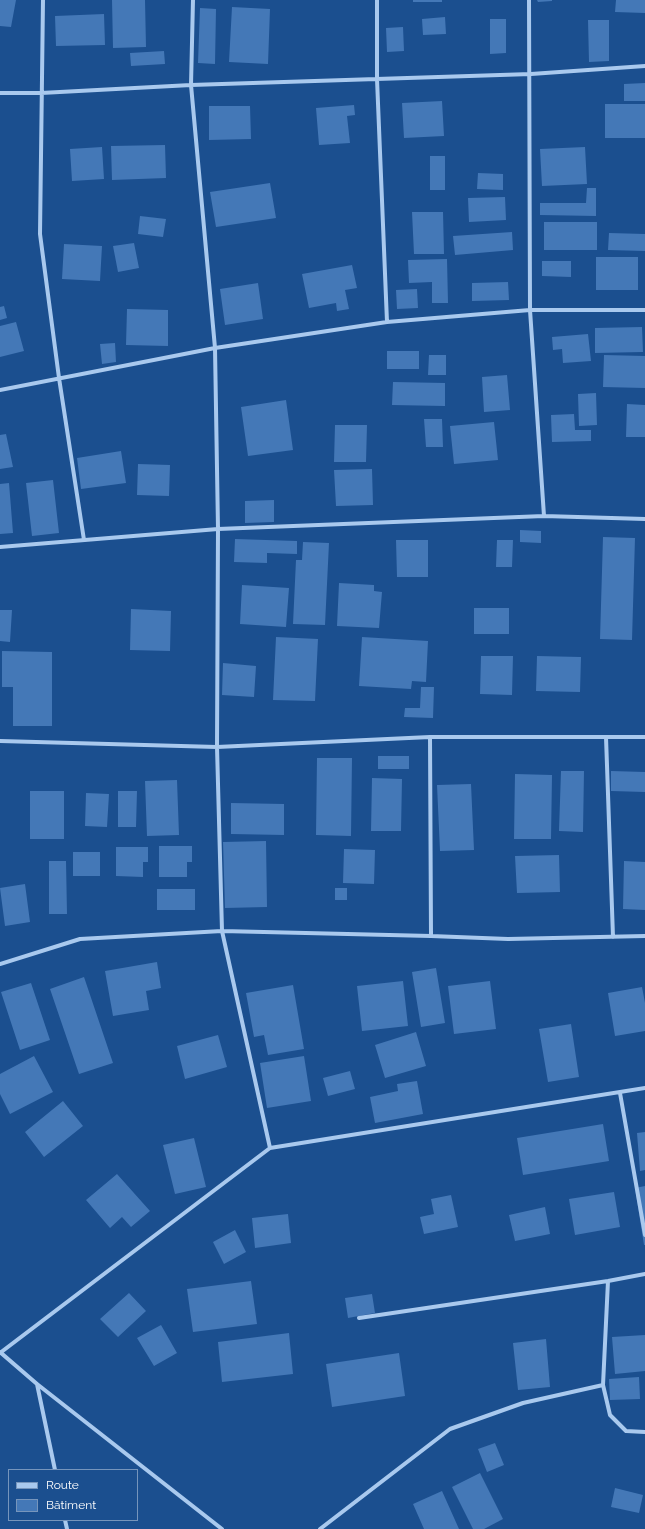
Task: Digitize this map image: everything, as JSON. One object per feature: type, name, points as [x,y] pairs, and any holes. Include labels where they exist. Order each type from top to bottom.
[{"type":"street","points":[[43,0],[40,234],[59,378],[84,540]]},
{"type":"street","points":[[193,0],[191,85],[215,348],[218,529],[216,746],[222,931],[270,1148]]},
{"type":"street","points":[[377,0],[377,79],[387,322]]},
{"type":"street","points":[[529,0],[530,310],[544,516]]},
{"type":"street","points":[[0,93],[41,93],[191,85],[530,74],[645,66]]},
{"type":"street","points":[[0,390],[215,348],[387,322],[530,310],[645,310]]},
{"type":"street","points":[[0,547],[218,529],[544,516],[645,519]]},
{"type":"street","points":[[430,737],[431,936]]},
{"type":"street","points":[[0,741],[216,746],[430,737],[645,737]]},
{"type":"street","points":[[606,737],[613,937]]},
{"type":"street","points":[[0,964],[80,939],[222,931],[431,936],[508,940],[645,936]]},
{"type":"street","points":[[222,1529],[37,1384],[0,1353],[270,1148],[645,1088]]},
{"type":"street","points":[[620,1093],[645,1235]]},
{"type":"street","points":[[359,1318],[608,1281],[645,1274]]},
{"type":"street","points":[[608,1281],[603,1385],[610,1415],[626,1431],[645,1432]]},
{"type":"street","points":[[37,1384],[54,1469]]},
{"type":"street","points":[[320,1529],[450,1429],[523,1403],[603,1385]]},
{"type":"building","points":[[0,0],[16,0],[11,27],[0,26]]},
{"type":"building","points":[[112,0],[145,0],[146,47],[113,48]]},
{"type":"building","points":[[413,0],[442,0],[442,2],[413,2]]},
{"type":"building","points":[[537,0],[552,0],[552,1],[538,2]]},
{"type":"building","points":[[616,0],[645,0],[645,13],[615,12]]},
{"type":"building","points":[[232,7],[270,9],[268,64],[229,62]]},
{"type":"building","points":[[200,8],[216,9],[215,64],[198,63]]},
{"type":"building","points":[[104,14],[105,45],[56,46],[55,16]]},
{"type":"building","points":[[445,17],[446,34],[423,35],[422,19]]},
{"type":"building","points":[[490,19],[506,19],[506,53],[490,54]]},
{"type":"building","points":[[588,20],[609,20],[609,61],[589,62]]},
{"type":"building","points":[[403,27],[404,51],[387,52],[386,28]]},
{"type":"building","points":[[164,51],[165,64],[131,66],[130,53]]},
{"type":"building","points":[[645,83],[645,101],[624,101],[624,84]]},
{"type":"building","points":[[442,101],[444,136],[404,138],[402,103]]},
{"type":"building","points":[[605,104],[645,104],[645,138],[605,138]]},
{"type":"building","points":[[354,105],[355,115],[347,116],[350,143],[319,145],[316,108]]},
{"type":"building","points":[[209,106],[250,106],[251,139],[209,140]]},
{"type":"building","points":[[165,145],[166,178],[112,180],[111,146]]},
{"type":"building","points":[[102,147],[104,179],[72,181],[70,149]]},
{"type":"building","points":[[585,147],[587,184],[542,186],[540,149]]},
{"type":"building","points":[[430,156],[445,156],[445,190],[430,190]]},
{"type":"building","points":[[478,173],[503,174],[503,190],[477,189]]},
{"type":"building","points":[[270,183],[276,218],[216,227],[210,192]]},
{"type":"building","points":[[587,188],[596,188],[596,216],[540,215],[540,203],[586,203]]},
{"type":"building","points":[[505,197],[506,220],[469,222],[468,198]]},
{"type":"building","points":[[412,212],[443,212],[444,254],[414,254]]},
{"type":"building","points":[[140,216],[166,219],[163,237],[138,234]]},
{"type":"building","points":[[544,222],[597,222],[597,250],[544,250]]},
{"type":"building","points":[[512,232],[513,250],[455,255],[453,236]]},
{"type":"building","points":[[609,233],[645,234],[645,251],[608,250]]},
{"type":"building","points":[[134,243],[139,268],[118,272],[113,246]]},
{"type":"building","points":[[64,244],[102,246],[100,281],[62,279]]},
{"type":"building","points":[[596,257],[638,257],[638,290],[596,290]]},
{"type":"building","points":[[447,259],[448,303],[432,303],[432,282],[409,283],[408,260]]},
{"type":"building","points":[[542,261],[571,261],[571,277],[542,276]]},
{"type":"building","points":[[352,265],[357,288],[345,290],[349,309],[337,311],[336,303],[309,308],[302,274]]},
{"type":"building","points":[[508,282],[509,300],[472,301],[472,283]]},
{"type":"building","points":[[258,283],[263,319],[225,325],[220,289]]},
{"type":"building","points":[[417,289],[418,308],[397,309],[396,290]]},
{"type":"building","points":[[4,306],[7,318],[0,320],[0,307]]},
{"type":"building","points":[[127,309],[168,310],[168,346],[126,345]]},
{"type":"building","points":[[16,322],[24,351],[0,357],[0,326]]},
{"type":"building","points":[[642,327],[643,352],[595,353],[595,328]]},
{"type":"building","points":[[588,334],[591,361],[563,363],[562,349],[553,350],[552,337]]},
{"type":"building","points":[[115,343],[116,362],[102,364],[100,344]]},
{"type":"building","points":[[387,351],[419,351],[419,369],[387,369]]},
{"type":"building","points":[[429,355],[446,355],[446,375],[428,375]]},
{"type":"building","points":[[604,355],[645,356],[645,388],[603,387]]},
{"type":"building","points":[[507,375],[510,410],[484,412],[482,377]]},
{"type":"building","points":[[393,382],[445,383],[445,406],[392,405]]},
{"type":"building","points":[[596,393],[597,425],[579,426],[578,394]]},
{"type":"building","points":[[286,400],[293,450],[248,456],[241,407]]},
{"type":"building","points":[[627,404],[645,405],[645,437],[626,437]]},
{"type":"building","points":[[574,414],[575,430],[591,430],[591,441],[552,442],[551,415]]},
{"type":"building","points":[[424,419],[442,419],[443,447],[426,447]]},
{"type":"building","points":[[494,422],[498,460],[454,464],[450,426]]},
{"type":"building","points":[[335,425],[367,425],[366,462],[334,462]]},
{"type":"building","points":[[6,434],[13,467],[0,469],[0,435]]},
{"type":"building","points":[[121,451],[126,483],[81,489],[77,458]]},
{"type":"building","points":[[138,464],[170,465],[169,496],[137,495]]},
{"type":"building","points":[[372,469],[373,505],[336,506],[334,470]]},
{"type":"building","points":[[53,480],[59,533],[32,536],[26,483]]},
{"type":"building","points":[[9,483],[13,533],[0,534],[0,484]]},
{"type":"building","points":[[274,500],[274,522],[245,523],[245,501]]},
{"type":"building","points":[[520,530],[541,531],[541,543],[520,542]]},
{"type":"building","points":[[603,537],[635,538],[632,640],[600,639]]},
{"type":"building","points":[[235,539],[297,541],[297,554],[267,553],[267,563],[234,562]]},
{"type":"building","points":[[396,540],[428,540],[428,577],[397,577]]},
{"type":"building","points":[[497,540],[513,540],[512,567],[496,567]]},
{"type":"building","points":[[303,542],[329,543],[325,625],[293,624],[296,560],[302,560]]},
{"type":"building","points":[[339,583],[374,585],[374,591],[382,592],[379,628],[337,626]]},
{"type":"building","points":[[242,585],[289,588],[286,627],[240,624]]},
{"type":"building","points":[[474,608],[509,608],[509,634],[474,634]]},
{"type":"building","points":[[131,609],[171,611],[170,651],[130,650]]},
{"type":"building","points":[[0,610],[12,610],[10,642],[0,641]]},
{"type":"building","points":[[276,637],[318,639],[315,701],[273,700]]},
{"type":"building","points":[[362,637],[428,641],[426,682],[412,681],[411,689],[359,686]]},
{"type":"building","points":[[2,651],[52,652],[52,726],[13,726],[13,687],[2,687]]},
{"type":"building","points":[[481,656],[513,656],[512,695],[480,694]]},
{"type":"building","points":[[537,656],[581,657],[580,692],[536,691]]},
{"type":"building","points":[[223,663],[256,666],[254,697],[222,695]]},
{"type":"building","points":[[421,687],[434,687],[433,718],[404,717],[405,708],[420,708]]},
{"type":"building","points":[[378,756],[409,756],[409,769],[378,769]]},
{"type":"building","points":[[317,758],[352,758],[351,836],[316,835]]},
{"type":"building","points":[[561,771],[584,771],[583,832],[559,831]]},
{"type":"building","points":[[611,771],[645,772],[645,792],[611,791]]},
{"type":"building","points":[[515,774],[552,775],[551,839],[514,839]]},
{"type":"building","points":[[372,778],[402,779],[401,831],[371,831]]},
{"type":"building","points":[[177,780],[179,835],[147,836],[145,781]]},
{"type":"building","points":[[471,784],[474,850],[440,851],[437,785]]},
{"type":"building","points":[[30,791],[64,791],[64,839],[30,839]]},
{"type":"building","points":[[118,791],[137,791],[136,827],[118,827]]},
{"type":"building","points":[[86,793],[109,794],[107,827],[85,826]]},
{"type":"building","points":[[231,803],[284,804],[284,835],[231,834]]},
{"type":"building","points":[[266,841],[267,907],[225,908],[223,842]]},
{"type":"building","points":[[159,846],[192,846],[192,862],[187,862],[187,877],[159,877]]},
{"type":"building","points":[[116,847],[148,847],[148,862],[143,862],[143,877],[116,876]]},
{"type":"building","points":[[344,849],[375,850],[374,884],[343,883]]},
{"type":"building","points":[[73,852],[100,852],[100,876],[73,876]]},
{"type":"building","points":[[559,855],[560,892],[517,893],[515,856]]},
{"type":"building","points":[[49,861],[66,861],[67,914],[49,914]]},
{"type":"building","points":[[624,861],[645,862],[645,910],[623,909]]},
{"type":"building","points":[[25,884],[30,922],[5,926],[0,888]]},
{"type":"building","points":[[335,888],[347,888],[347,900],[335,900]]},
{"type":"building","points":[[157,889],[195,889],[195,910],[157,910]]},
{"type":"building","points":[[157,962],[161,988],[146,991],[149,1010],[113,1016],[105,971]]},
{"type":"building","points":[[436,968],[445,1023],[421,1027],[412,972]]},
{"type":"building","points":[[84,977],[113,1063],[79,1074],[50,989]]},
{"type":"building","points":[[403,981],[408,1026],[362,1031],[357,986]]},
{"type":"building","points":[[490,981],[496,1029],[454,1034],[448,986]]},
{"type":"building","points":[[31,983],[50,1040],[20,1050],[1,992]]},
{"type":"building","points":[[293,985],[304,1049],[268,1055],[264,1035],[254,1037],[246,993]]},
{"type":"building","points":[[642,987],[645,1003],[645,1031],[615,1036],[608,993]]},
{"type":"building","points":[[571,1024],[579,1077],[548,1082],[539,1029]]},
{"type":"building","points":[[416,1032],[426,1066],[385,1078],[375,1045]]},
{"type":"building","points":[[218,1035],[227,1067],[185,1079],[177,1046]]},
{"type":"building","points":[[34,1056],[53,1092],[10,1114],[0,1094],[0,1074]]},
{"type":"building","points":[[304,1056],[311,1101],[267,1108],[260,1063]]},
{"type":"building","points":[[350,1071],[355,1089],[328,1096],[323,1078]]},
{"type":"building","points":[[417,1081],[423,1114],[375,1123],[370,1097],[398,1091],[397,1084]]},
{"type":"building","points":[[63,1101],[83,1126],[44,1157],[25,1132]]},
{"type":"building","points":[[603,1124],[609,1161],[523,1175],[517,1138]]},
{"type":"building","points":[[645,1132],[645,1170],[640,1171],[637,1133]]},
{"type":"building","points":[[194,1138],[206,1187],[175,1194],[163,1145]]},
{"type":"building","points":[[117,1174],[150,1211],[131,1227],[122,1217],[110,1228],[86,1200]]},
{"type":"building","points":[[645,1186],[645,1245],[644,1245],[635,1188]]},
{"type":"building","points":[[614,1192],[620,1227],[575,1235],[569,1199]]},
{"type":"building","points":[[451,1195],[458,1227],[424,1234],[420,1217],[434,1214],[431,1199]]},
{"type":"building","points":[[545,1207],[550,1234],[515,1241],[509,1215]]},
{"type":"building","points":[[288,1214],[291,1243],[255,1248],[252,1218]]},
{"type":"building","points":[[235,1230],[246,1252],[224,1264],[213,1242]]},
{"type":"building","points":[[251,1281],[257,1324],[193,1332],[187,1289]]},
{"type":"building","points":[[129,1293],[146,1311],[118,1337],[100,1319]]},
{"type":"building","points":[[372,1294],[375,1313],[348,1318],[345,1298]]},
{"type":"building","points":[[161,1325],[177,1353],[154,1366],[137,1338]]},
{"type":"building","points":[[289,1333],[293,1374],[222,1382],[218,1342]]},
{"type":"building","points":[[645,1335],[645,1371],[615,1374],[612,1337]]},
{"type":"building","points":[[546,1339],[550,1387],[518,1390],[513,1343]]},
{"type":"building","points":[[399,1353],[405,1396],[332,1407],[326,1364]]},
{"type":"building","points":[[639,1377],[640,1399],[610,1400],[609,1379]]},
{"type":"building","points":[[495,1443],[504,1465],[487,1472],[478,1449]]},
{"type":"building","points":[[480,1473],[503,1519],[484,1529],[473,1529],[452,1487]]},
{"type":"building","points":[[615,1488],[643,1495],[639,1513],[611,1507]]},
{"type":"building","points":[[442,1491],[459,1529],[424,1529],[413,1504]]}]
